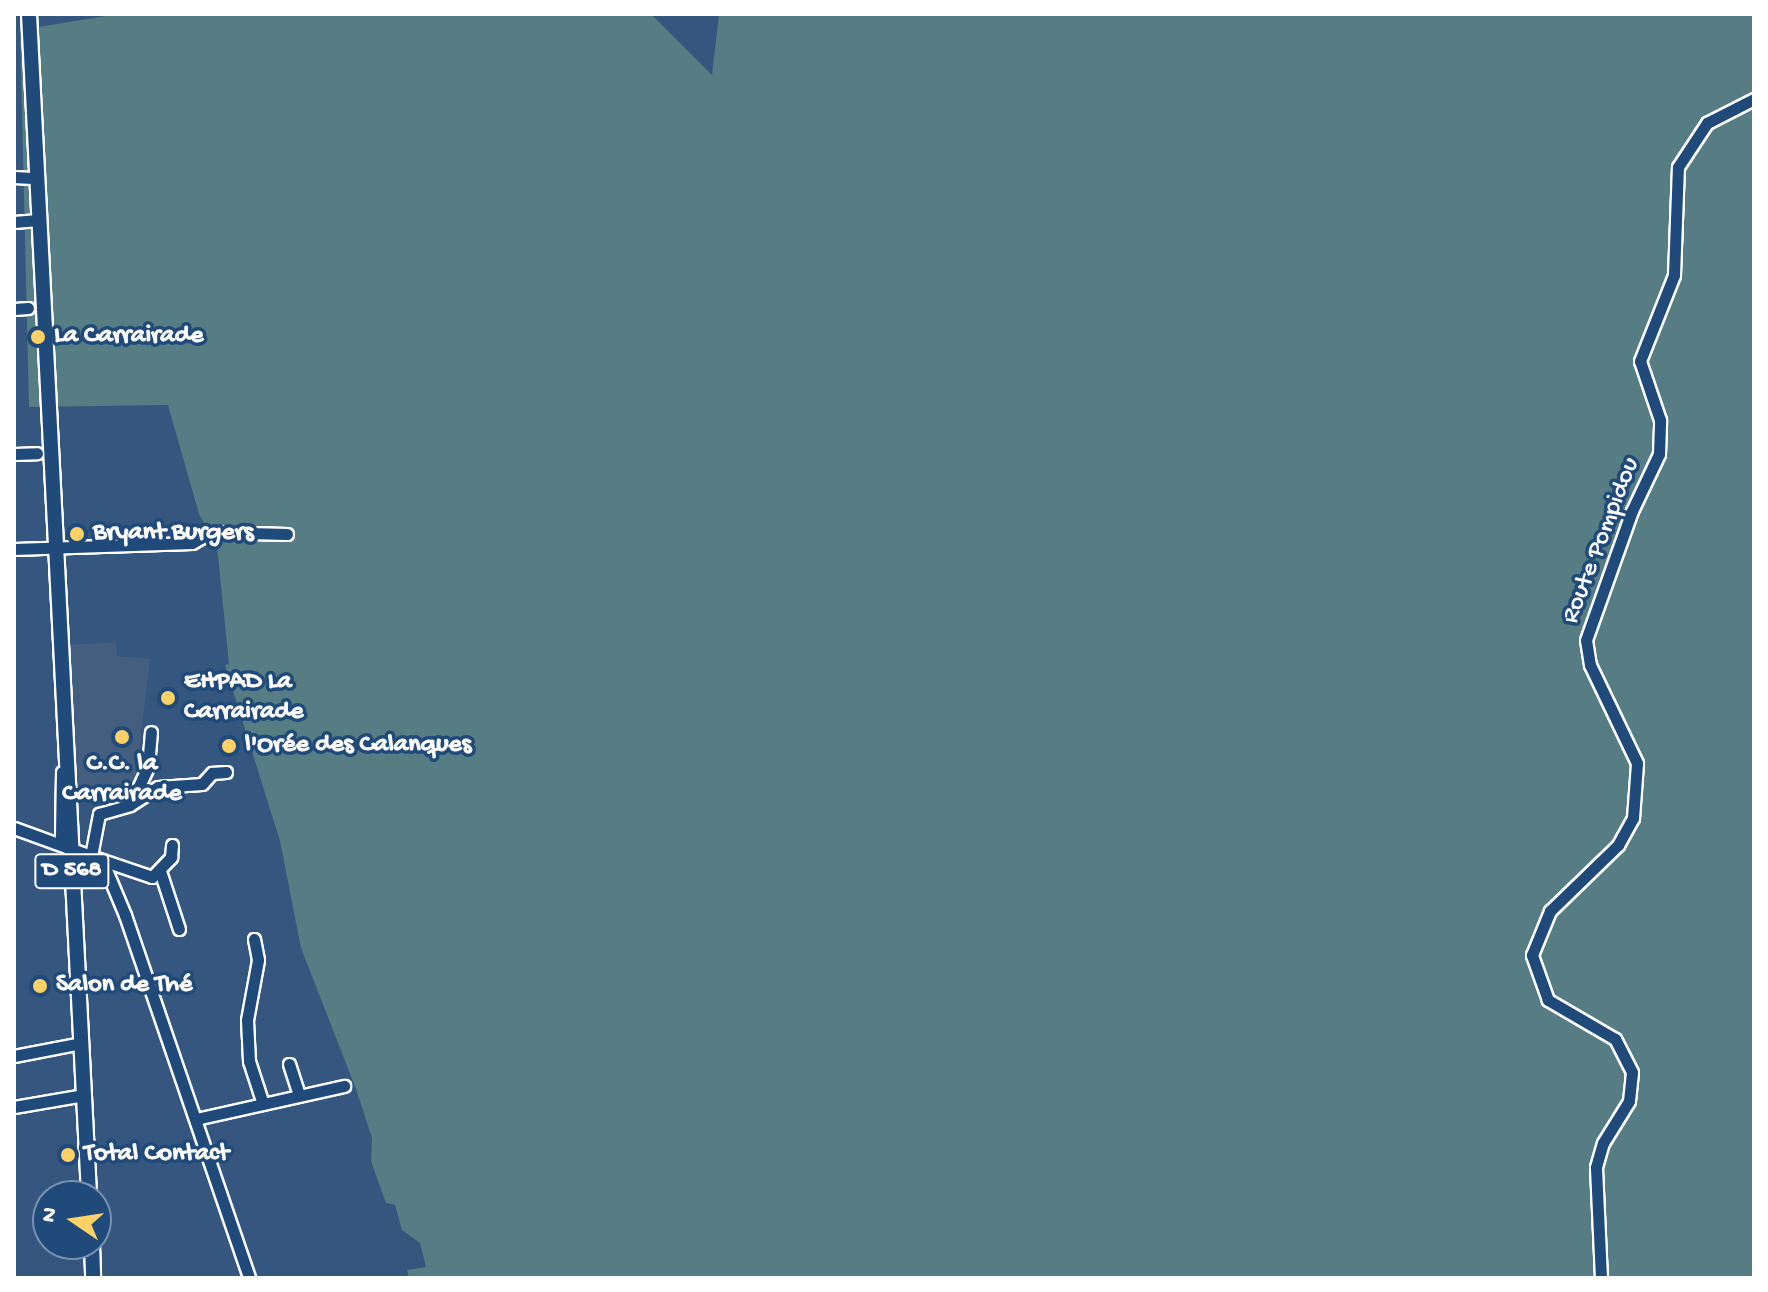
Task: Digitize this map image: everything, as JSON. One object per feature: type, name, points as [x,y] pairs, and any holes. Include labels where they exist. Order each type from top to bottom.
[{"type":"main road","name":"D 568","points":[[29,14],[52,549],[66,719],[88,1180]]},
{"type":"street","name":"Route Pompidou","points":[[1601,1278],[1596,1167],[1603,1143],[1629,1101],[1631,1066],[1615,1039],[1548,1000],[1532,955],[1550,911],[1618,845],[1633,818],[1639,791],[1637,763],[1590,665],[1586,640],[1632,511],[1659,454],[1660,420],[1640,361],[1674,275],[1678,167],[1707,123],[1754,99]]},
{"type":"street","points":[[14,177],[36,178]]},
{"type":"street","points":[[14,222],[38,220]]},
{"type":"street","points":[[14,309],[28,308]]},
{"type":"street","points":[[14,454],[37,453]]},
{"type":"street","points":[[14,549],[192,543],[211,532],[287,534]]},
{"type":"street","points":[[130,805],[148,766],[151,732]]},
{"type":"street","points":[[226,772],[212,773],[202,784],[158,787],[130,805],[99,814],[96,858],[196,1119],[249,1278]]},
{"type":"street","points":[[14,828],[146,877],[160,871],[171,857],[172,845]]},
{"type":"street","points":[[160,871],[179,929]]},
{"type":"street","points":[[254,939],[258,960],[247,1020],[249,1061],[263,1104]]},
{"type":"street","points":[[14,1056],[81,1043]]},
{"type":"street","points":[[289,1064],[299,1094]]},
{"type":"street","points":[[196,1119],[344,1086]]},
{"type":"street","points":[[14,1107],[84,1095]]},
{"type":"shaded area","points":[[116,642],[117,656],[150,659],[135,786],[127,802],[105,811],[103,786],[77,786],[69,645]]},
{"type":"green space","points":[[118,14],[651,14],[712,75],[719,14],[1754,14],[1754,1278],[409,1278],[407,1270],[426,1267],[420,1243],[402,1230],[395,1205],[386,1203],[371,1161],[372,1138],[356,1089],[301,948],[280,841],[225,665],[229,664],[217,546],[199,514],[168,405],[29,407],[20,30]]},
{"type":"waterway","points":[[37,14],[45,152]]},
{"type":"waterway","points":[[47,194],[48,208]]},
{"type":"waterway","points":[[49,234],[50,250]]},
{"type":"waterway","points":[[50,261],[51,291]]},
{"type":"waterway","points":[[51,299],[53,354]]},
{"type":"place","name":"La Carrairade","points":[[38,337]]},
{"type":"place","name":"Bryant Burgers","points":[[77,534]]},
{"type":"place","name":"EHPAD La Carrairade","points":[[168,698]]},
{"type":"place","name":"C.C. la Carrairade","points":[[122,737]]},
{"type":"place","name":"l'Orée des Calanques","points":[[229,746]]},
{"type":"place","name":"Salon de Thé","points":[[40,986]]},
{"type":"place","name":"Total Contact","points":[[68,1155]]}]
